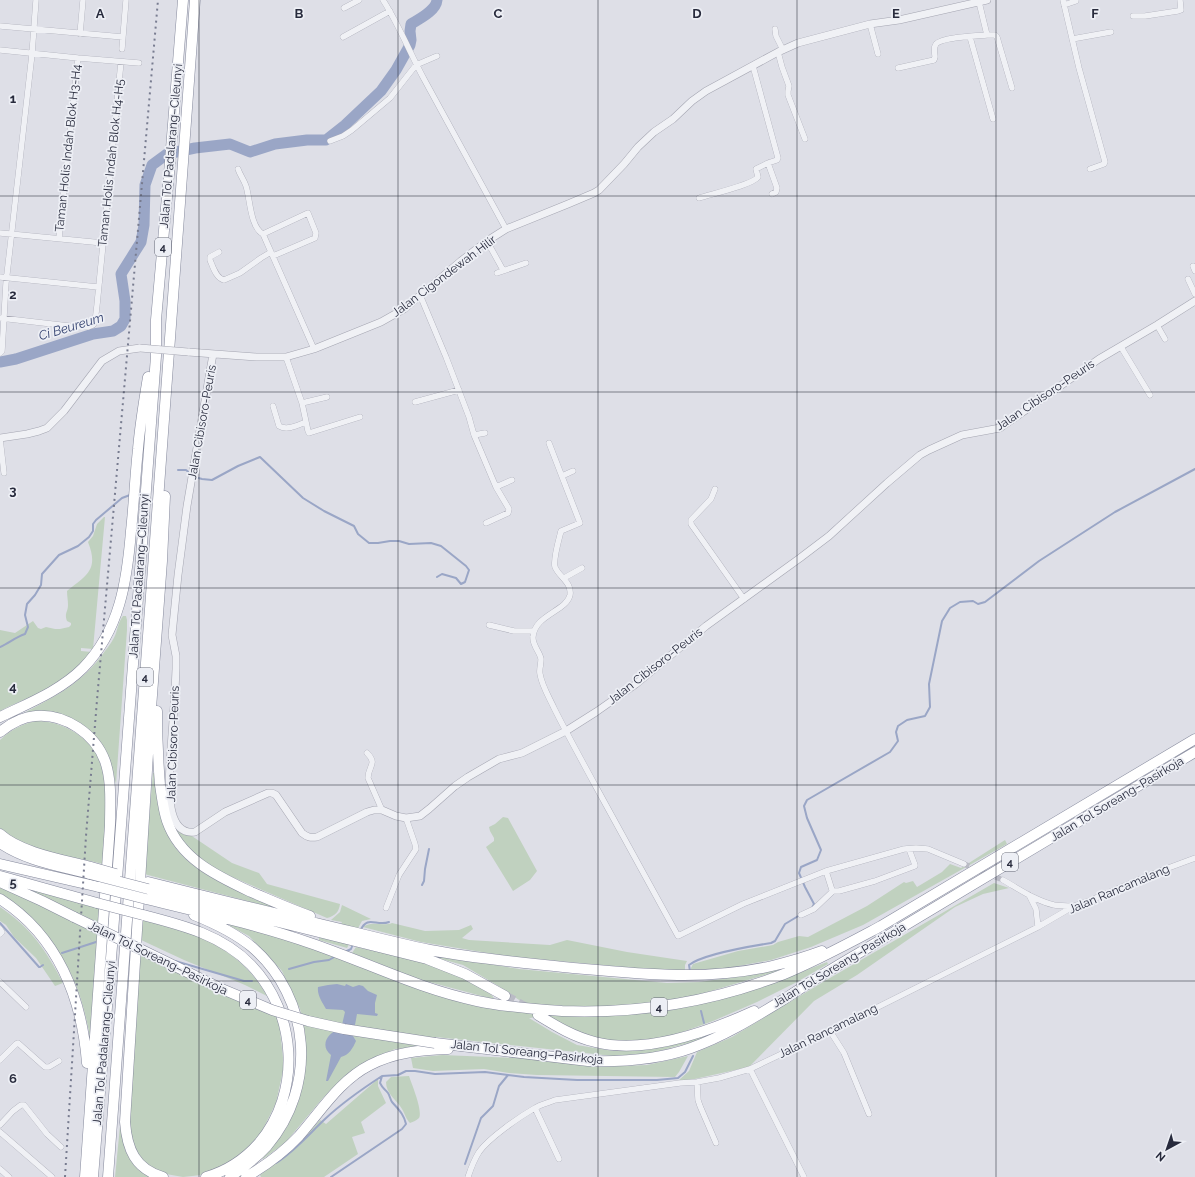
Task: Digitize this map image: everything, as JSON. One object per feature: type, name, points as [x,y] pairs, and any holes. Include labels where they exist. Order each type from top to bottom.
[{"type":"highway","name":"Jalan Tol Padalarang–Cileunyi","points":[[93,1177],[112,954],[156,356],[156,320],[173,133],[183,0]]},
{"type":"highway","name":"Jalan Tol Padalarang–Cileunyi","points":[[108,1177],[195,0]]},
{"type":"highway","points":[[0,722],[62,685],[83,667],[96,652],[113,621],[120,603],[128,563],[138,448],[156,320]]},
{"type":"highway","points":[[163,1177],[154,1174],[145,1168],[133,1156],[128,1144],[125,1122],[164,497],[166,450],[164,405]]},
{"type":"highway","points":[[158,607],[158,757],[163,804],[170,829],[183,849],[209,871],[335,930],[428,955],[628,973],[675,975],[742,971],[773,966],[835,946],[881,926]]},
{"type":"highway","points":[[0,717],[30,703]]},
{"type":"highway","points":[[0,732],[19,720],[36,716],[45,716],[64,720],[81,730],[95,744],[101,752],[107,768],[110,789],[110,825],[85,1177]]},
{"type":"highway","name":"Jalan Tol Soreang–Pasirkoja","points":[[0,864],[131,895],[147,892],[313,944],[425,987],[476,1001],[510,1007],[576,1011],[613,1011],[658,1007],[714,996],[770,979],[829,954],[881,926],[1195,739]]},
{"type":"highway","name":"Jalan Tol Soreang–Pasirkoja","points":[[0,882],[74,916],[215,986],[272,1010],[308,1021],[437,1046],[508,1051],[581,1060],[633,1060],[675,1053],[701,1044],[729,1031],[1195,752]]},
{"type":"highway","points":[[0,834],[12,842],[31,850],[147,892],[372,937],[428,955],[505,996]]},
{"type":"highway","points":[[0,843],[9,849],[29,857],[91,871]]},
{"type":"highway","points":[[0,876],[198,931],[225,944],[258,972],[271,991],[280,1011],[286,1031],[289,1051],[285,1093],[282,1103],[262,1139],[242,1160],[224,1171],[206,1177]]},
{"type":"highway","points":[[147,892],[178,910],[207,920],[226,930],[260,954],[274,972],[287,993],[296,1016],[301,1039],[302,1058],[298,1083],[292,1103],[283,1122],[266,1146],[250,1162],[230,1177]]},
{"type":"highway","points":[[0,899],[24,918],[40,935],[63,969],[72,989],[85,1039],[88,1126]]},
{"type":"highway","points":[[538,1015],[570,1033],[594,1042],[623,1046],[649,1045],[684,1036],[733,1020],[763,1006],[826,972]]},
{"type":"highway","points":[[249,1175],[286,1149],[350,1078],[379,1061],[397,1055],[437,1046]]},
{"type":"street","points":[[0,353],[2,351],[2,318],[32,54],[36,0]]},
{"type":"street","points":[[80,34],[83,0]]},
{"type":"street","points":[[122,49],[126,0]]},
{"type":"street","points":[[344,8],[359,0]]},
{"type":"street","points":[[383,0],[404,38],[416,65],[506,229]]},
{"type":"street","name":"Jalan Cigondewah Hilir","points":[[0,438],[27,434],[47,428],[64,411],[102,361],[119,351],[140,348],[262,358],[286,357],[314,349],[381,322],[404,309],[461,261],[487,241],[506,229],[599,190],[638,147],[654,132],[673,119],[692,101],[706,91],[780,51],[798,43],[870,24],[899,20],[987,0]]},
{"type":"street","points":[[1076,0],[1063,3],[1105,162],[1104,164],[1090,169]]},
{"type":"street","points":[[1133,16],[1178,12],[1181,10],[1180,0]]},
{"type":"street","points":[[979,2],[987,35]]},
{"type":"street","points":[[344,37],[390,11]]},
{"type":"street","points":[[870,24],[878,54]]},
{"type":"street","points":[[0,26],[34,27],[80,34],[123,37]]},
{"type":"street","points":[[775,29],[782,67],[789,86],[788,96],[805,139]]},
{"type":"street","points":[[1072,39],[1111,32]]},
{"type":"street","points":[[898,68],[934,60],[934,48],[937,43],[947,39],[994,35],[997,37],[1012,88]]},
{"type":"street","points":[[970,37],[993,119]]},
{"type":"street","points":[[0,50],[139,63]]},
{"type":"street","points":[[330,141],[343,136],[352,130],[390,98],[416,65],[437,56]]},
{"type":"street","name":"Taman Holis Indah Blok H3-H4","points":[[59,238],[78,58]]},
{"type":"street","name":"Taman Holis Indah Blok H4-H5","points":[[2,318],[78,327],[93,325],[96,318],[121,62]]},
{"type":"street","points":[[699,198],[746,184],[757,179],[756,169],[777,160],[778,154],[753,66]]},
{"type":"street","points":[[768,163],[777,188],[776,192],[772,194]]},
{"type":"street","points":[[238,169],[246,186],[250,208],[257,228],[263,234],[314,349]]},
{"type":"street","points":[[219,252],[210,257],[210,260],[218,278],[224,280],[240,273],[261,258],[315,238],[316,233],[308,213],[263,234]]},
{"type":"street","points":[[0,233],[103,243]]},
{"type":"street","points":[[487,241],[503,270]]},
{"type":"street","points":[[497,273],[526,263]]},
{"type":"street","points":[[0,277],[98,287]]},
{"type":"street","points":[[1188,279],[1195,294]]},
{"type":"street","points":[[420,295],[459,390],[474,435],[496,487],[509,509],[509,512],[486,523]]},
{"type":"street","name":"Jalan Cibisoro-Peuris","points":[[406,818],[420,816],[455,786],[499,759],[522,753],[566,731],[636,684],[706,626],[829,536],[920,455],[962,435],[1000,428],[1099,359],[1195,301]]},
{"type":"street","points":[[1157,325],[1165,340]]},
{"type":"street","points":[[1121,346],[1150,395]]},
{"type":"street","name":"Jalan Cibisoro-Peuris","points":[[213,354],[191,482],[172,629],[176,656],[176,669],[170,783],[171,805],[175,820],[178,826],[184,831],[194,832],[225,812],[268,793],[272,793],[276,795],[302,833],[311,838],[367,812],[382,810]]},
{"type":"street","points":[[286,357],[302,403],[308,431],[311,433],[360,417]]},
{"type":"street","points":[[415,402],[459,390]]},
{"type":"street","points":[[302,403],[327,397]]},
{"type":"street","points":[[273,406],[279,426],[282,428],[287,428],[306,422]]},
{"type":"street","points":[[474,435],[485,433]]},
{"type":"street","points":[[0,438],[4,473]]},
{"type":"street","points":[[549,443],[580,523],[561,531],[554,564],[569,587],[570,596],[558,609],[545,617],[534,631],[534,643],[541,659],[539,669],[542,681],[566,731],[678,936],[743,904],[826,871],[909,849],[928,849],[964,864]]},
{"type":"street","points":[[562,476],[573,471]]},
{"type":"street","points":[[496,487],[512,480]]},
{"type":"street","points":[[715,489],[711,499],[691,520],[691,524],[744,599]]},
{"type":"street","points":[[564,578],[582,568]]},
{"type":"street","points":[[489,625],[514,631],[534,631]]},
{"type":"street","points":[[367,753],[373,763],[368,778],[382,810],[396,816],[406,818],[416,849],[399,875],[386,908]]},
{"type":"street","points":[[801,915],[814,909],[833,891],[839,891],[875,881],[915,866],[909,849]]},
{"type":"street","name":"Jalan Rancamalang","points":[[468,1177],[475,1159],[487,1143],[535,1108],[555,1100],[697,1082],[719,1078],[750,1069],[830,1031],[1038,927],[1074,906],[1195,858]]},
{"type":"street","points":[[826,871],[833,891]]},
{"type":"street","points":[[1003,880],[1029,895],[1055,905],[1074,906]]},
{"type":"street","points":[[1029,895],[1036,908],[1038,927]]},
{"type":"street","points":[[0,929],[2,932],[0,934]]},
{"type":"street","points":[[0,982],[26,1007]]},
{"type":"street","points":[[830,1031],[844,1053],[869,1114]]},
{"type":"street","points":[[0,1060],[18,1043],[42,1066],[49,1067],[59,1061]]},
{"type":"street","points":[[750,1069],[804,1177]]},
{"type":"street","points":[[697,1082],[698,1100],[716,1143]]},
{"type":"street","points":[[0,1125],[13,1111],[21,1105],[24,1105],[47,1134],[61,1147]]},
{"type":"street","points":[[535,1108],[559,1159]]},
{"type":"street","points":[[0,1132],[52,1177]]},
{"type":"street","points":[[0,1169],[9,1177]]},
{"type":"green space","points":[[104,517],[93,649],[81,648],[81,651],[92,652],[72,671],[52,686],[0,711],[0,630],[15,633],[33,621],[38,628],[41,629],[46,627],[60,629],[71,625],[71,623],[67,621],[66,616],[68,605],[67,591],[80,581],[89,571],[92,559],[88,542],[93,536],[97,524]]},
{"type":"green space","points":[[123,616],[126,616],[127,630],[116,784],[109,757],[102,745],[75,722],[20,715],[67,689],[87,672],[111,642]]},
{"type":"green space","points":[[36,721],[52,723],[71,730],[86,741],[96,754],[102,769],[106,796],[106,824],[103,864],[48,852],[10,836],[0,828],[0,740],[16,728]]},
{"type":"green space","points":[[153,773],[155,773],[160,811],[164,826],[175,848],[187,861],[202,872],[236,890],[286,911],[144,874]]},
{"type":"green space","points":[[503,817],[508,818],[537,871],[530,880],[513,891],[486,847],[494,841],[489,827]]},
{"type":"green space","points":[[171,822],[232,863],[259,873],[267,884],[340,904],[338,911],[334,915],[327,918],[209,867],[182,841]]},
{"type":"green space","points":[[1005,840],[1007,844],[863,925],[811,947],[771,960],[728,968],[691,971],[693,964],[738,951],[773,945],[799,936],[808,937],[867,906],[904,882],[906,883],[913,881],[917,887],[942,872],[950,864],[961,868]]},
{"type":"green space","points":[[994,883],[1009,888],[983,894],[955,907],[857,975],[814,1001],[749,1067],[690,1080],[679,1080],[689,1071],[697,1052],[732,1037],[823,982]]},
{"type":"green space","points":[[15,884],[100,909],[99,923]]},
{"type":"green space","points":[[0,887],[98,932],[90,1037],[79,993],[65,962],[53,945],[36,927],[0,894]]},
{"type":"green space","points":[[342,905],[371,919],[362,921],[347,948],[319,940],[319,937],[334,940],[342,922],[331,920],[340,912]]},
{"type":"green space","points":[[0,907],[21,923],[37,940],[63,983],[55,986],[36,958],[14,937],[6,925],[0,921]]},
{"type":"green space","points":[[141,920],[160,924],[197,936],[229,953],[256,979],[267,996],[139,939]]},
{"type":"green space","points":[[229,922],[319,950],[425,991],[587,1016],[776,982],[827,962],[828,964],[757,1002],[713,1021],[647,1043],[601,1041],[543,1017],[529,1018],[577,1045],[613,1051],[650,1049],[743,1020],[699,1040],[652,1053],[613,1056],[436,1037],[433,1045],[395,1049],[370,1059],[346,1075],[322,1099],[285,1143],[263,1159],[261,1157],[278,1140],[287,1127],[299,1100],[306,1066],[305,1033],[300,1009],[282,971],[249,936],[230,926]]},
{"type":"green space","points":[[392,923],[425,931],[459,930],[471,925],[473,929],[462,938],[469,940],[550,945],[567,940],[627,952],[687,961],[685,971],[645,969],[506,956],[421,942],[363,927],[370,924]]},
{"type":"green space","points":[[356,947],[416,960],[466,978],[488,991],[494,998],[493,999],[418,979],[352,953]]},
{"type":"green space","points":[[137,951],[276,1014],[279,1022],[284,1066],[276,1103],[261,1133],[242,1154],[220,1169],[201,1175],[183,1177],[166,1174],[152,1168],[136,1154],[130,1133],[130,1112]]},
{"type":"green space","points":[[431,954],[519,969],[667,983],[699,982],[744,976],[785,967],[785,969],[691,997],[634,1005],[591,1007],[567,1006],[525,1004],[463,965],[430,956]]},
{"type":"green space","points":[[442,1055],[537,1059],[593,1067],[647,1065],[688,1056],[675,1077],[537,1075],[484,1069],[433,1071],[413,1068],[411,1058]]},
{"type":"green space","points":[[409,1076],[420,1110],[419,1118],[410,1123],[386,1086],[386,1082],[391,1077]]},
{"type":"green space","points":[[378,1079],[378,1086],[386,1103],[361,1122],[365,1133],[352,1137],[358,1154],[324,1177],[261,1177],[260,1175],[300,1143],[320,1120],[326,1124]]},
{"type":"green space","points":[[120,1126],[125,1150],[134,1165],[149,1177],[115,1177]]},
{"type":"water","points":[[337,984],[345,986],[346,984],[353,987],[359,985],[363,986],[368,991],[377,995],[375,1013],[378,1014],[377,1016],[357,1014],[353,1036],[356,1041],[355,1044],[348,1053],[341,1057],[328,1081],[326,1081],[331,1055],[327,1051],[325,1043],[332,1033],[341,1029],[345,1012],[343,1010],[326,1009],[319,996],[318,987]]},
{"type":"waterway","name":"Ci Beureum","points":[[0,362],[16,359],[93,334],[113,331],[121,326],[125,319],[125,301],[121,274],[141,242],[144,225],[145,185],[152,165],[167,154],[195,148],[230,144],[250,152],[275,144],[307,140],[326,140],[345,125],[381,91],[396,70],[410,45],[411,24],[434,8],[437,0]]},
{"type":"waterway","points":[[195,477],[212,480],[238,466],[260,457],[303,498],[324,511],[354,526],[358,534],[369,543],[390,541],[399,541],[409,544],[431,543],[441,546],[469,570],[465,582],[461,584],[456,578],[442,574],[437,577]]},
{"type":"waterway","points":[[812,908],[814,904],[799,873],[801,867],[817,860],[821,850],[807,818],[804,806],[807,800],[890,752],[898,741],[896,732],[898,726],[907,720],[925,716],[930,707],[929,684],[942,621],[950,608],[960,602],[973,601],[978,604],[985,602],[1039,561],[1115,512],[1195,469]]},
{"type":"waterway","points":[[178,470],[186,470],[191,474]]},
{"type":"waterway","points":[[0,647],[25,634],[28,627],[25,615],[27,604],[41,585],[42,574],[59,555],[78,546],[89,537],[93,531],[93,524],[96,520],[122,498],[130,495]]},
{"type":"waterway","points":[[422,885],[429,849]]},
{"type":"waterway","points":[[690,971],[689,965],[705,957],[775,941],[785,924],[800,915]]},
{"type":"waterway","points":[[360,931],[363,926],[369,922],[389,922]]},
{"type":"waterway","points":[[0,923],[39,967],[43,965]]},
{"type":"waterway","points":[[62,953],[96,942]]},
{"type":"waterway","points":[[345,952],[351,949],[353,944]]},
{"type":"waterway","points":[[289,969],[314,962],[329,960],[336,956]]},
{"type":"waterway","points":[[175,961],[244,981],[252,981]]},
{"type":"waterway","points":[[701,1011],[704,1023]]},
{"type":"waterway","points":[[331,1177],[402,1129],[406,1124],[399,1109],[392,1102],[388,1093],[380,1083],[382,1076],[398,1075],[406,1071],[435,1074],[485,1072],[524,1077],[577,1080],[657,1080],[678,1078],[685,1072],[693,1056]]},
{"type":"waterway","points":[[465,1164],[481,1118],[493,1106],[499,1086],[508,1075]]},
{"type":"waterway","points":[[276,1163],[296,1148],[338,1107],[382,1076]]},
{"type":"tunnel","points":[[964,864],[1003,880]]},
{"type":"tunnel","points":[[505,996],[528,1009]]},
{"type":"railway","points":[[65,1177],[86,836],[158,0]]}]
